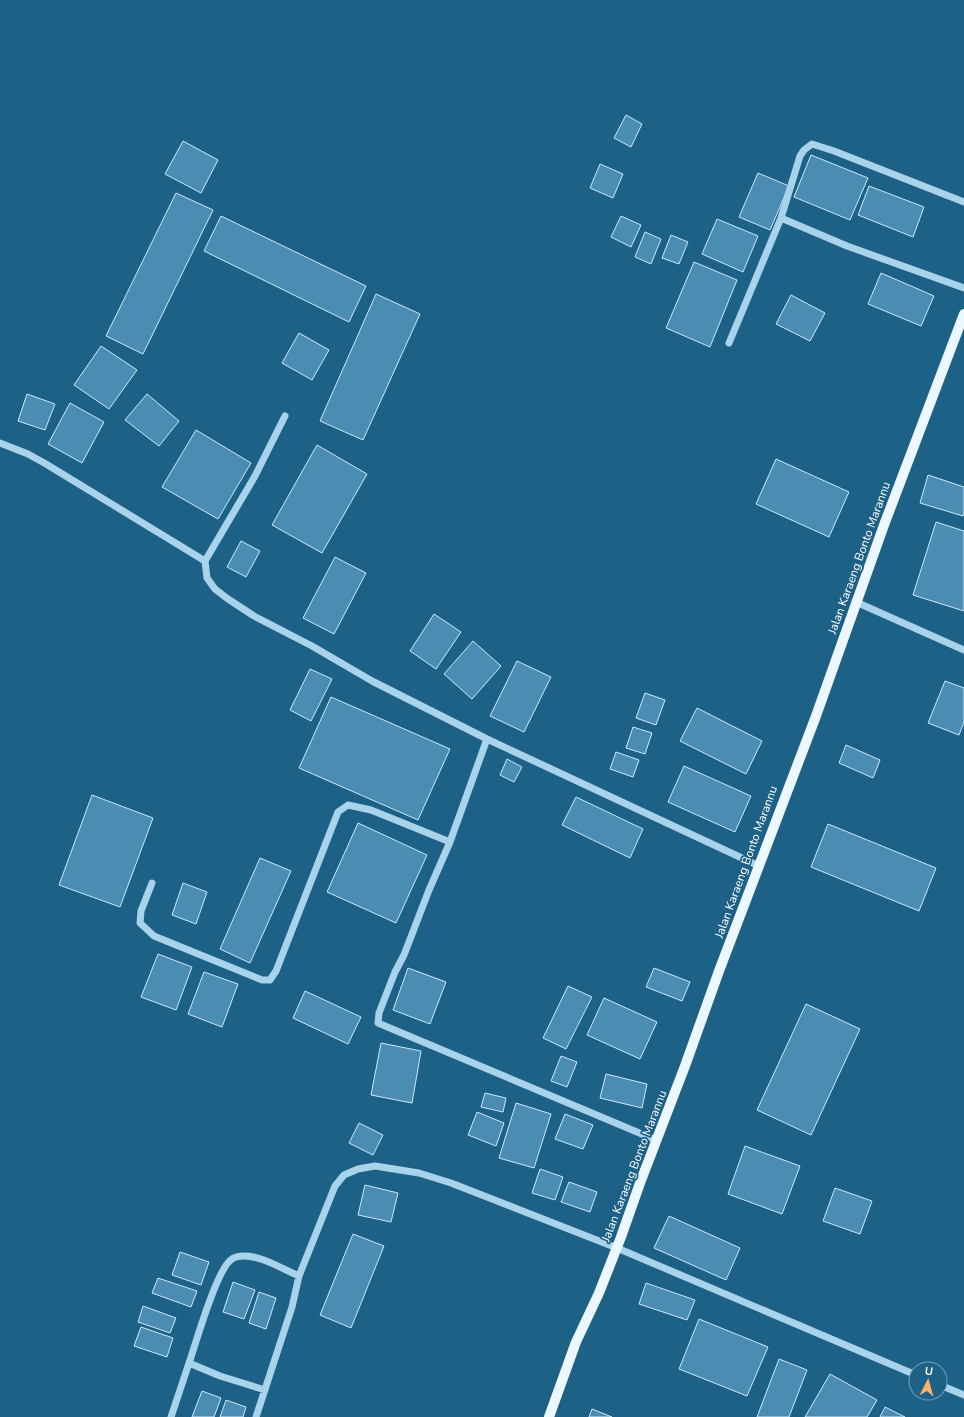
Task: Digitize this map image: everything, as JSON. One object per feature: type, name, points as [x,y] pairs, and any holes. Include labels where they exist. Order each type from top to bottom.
[{"type":"main road","name":"Jalan Karaeng Bonto Marannu","points":[[549,1417],[576,1342],[617,1248],[719,971],[816,716],[856,602],[964,314]]},
{"type":"street","points":[[729,343],[781,218],[800,156],[804,150],[812,144],[834,150],[964,202]]},
{"type":"street","points":[[781,218],[848,246],[964,288]]},
{"type":"street","points":[[285,416],[255,476],[205,561],[207,578],[215,589],[254,616],[312,646],[372,681],[487,739],[759,866]]},
{"type":"street","points":[[0,443],[46,464],[205,561]]},
{"type":"street","points":[[856,602],[964,650]]},
{"type":"street","points":[[487,739],[450,842],[379,1013],[378,1023],[656,1140]]},
{"type":"street","points":[[152,883],[141,912],[140,923],[154,936],[262,980],[270,980],[276,971],[338,812],[342,808],[348,805],[372,810],[450,842]]},
{"type":"street","points":[[256,1417],[292,1307],[299,1276],[336,1186],[344,1175],[358,1169],[375,1166],[420,1173],[451,1183],[617,1248],[908,1373]]},
{"type":"street","points":[[171,1417],[214,1289],[231,1259],[243,1256],[258,1258],[299,1276]]},
{"type":"street","points":[[188,1363],[220,1376],[265,1390]]},
{"type":"street","points":[[948,1388],[964,1395]]},
{"type":"building","points":[[626,115],[642,124],[631,147],[614,138]]},
{"type":"building","points":[[183,141],[218,160],[201,193],[165,174]]},
{"type":"building","points":[[811,155],[868,178],[850,220],[794,197]]},
{"type":"building","points":[[600,164],[623,174],[613,198],[590,188]]},
{"type":"building","points":[[758,173],[789,186],[770,230],[739,217]]},
{"type":"building","points":[[869,186],[924,207],[913,237],[858,215]]},
{"type":"building","points":[[176,193],[213,210],[143,354],[106,336]]},
{"type":"building","points":[[221,216],[366,286],[349,322],[204,251]]},
{"type":"building","points":[[621,216],[641,225],[631,247],[611,237]]},
{"type":"building","points":[[717,219],[758,236],[743,272],[702,254]]},
{"type":"building","points":[[645,232],[661,239],[651,264],[635,257]]},
{"type":"building","points":[[671,235],[688,242],[679,264],[662,258]]},
{"type":"building","points":[[694,262],[737,280],[710,347],[666,328]]},
{"type":"building","points":[[881,273],[934,296],[921,326],[868,304]]},
{"type":"building","points":[[376,294],[420,314],[363,440],[320,421]]},
{"type":"building","points":[[791,295],[825,313],[810,341],[776,324]]},
{"type":"building","points":[[299,333],[329,350],[312,380],[282,363]]},
{"type":"building","points":[[101,346],[137,370],[109,409],[74,385]]},
{"type":"building","points":[[27,394],[55,404],[45,430],[18,421]]},
{"type":"building","points":[[147,394],[179,421],[159,446],[125,420]]},
{"type":"building","points":[[70,403],[104,422],[82,463],[48,444]]},
{"type":"building","points":[[196,430],[251,463],[218,519],[162,487]]},
{"type":"building","points":[[317,445],[367,474],[322,553],[272,525]]},
{"type":"building","points":[[776,459],[849,492],[829,537],[756,504]]},
{"type":"building","points":[[928,475],[964,487],[963,516],[920,503]]},
{"type":"building","points":[[936,522],[964,531],[964,611],[913,595]]},
{"type":"building","points":[[241,541],[260,551],[246,577],[227,567]]},
{"type":"building","points":[[335,557],[366,573],[334,634],[303,618]]},
{"type":"building","points":[[434,614],[461,632],[436,669],[410,651]]},
{"type":"building","points":[[473,641],[501,666],[472,699],[444,674]]},
{"type":"building","points":[[517,661],[551,677],[524,732],[490,716]]},
{"type":"building","points":[[310,669],[332,679],[311,721],[290,710]]},
{"type":"building","points":[[945,681],[964,688],[964,722],[959,735],[928,723]]},
{"type":"building","points":[[645,693],[665,700],[656,725],[636,718]]},
{"type":"building","points":[[331,697],[450,749],[418,820],[299,768]]},
{"type":"building","points":[[697,708],[762,741],[746,774],[680,741]]},
{"type":"building","points":[[633,727],[652,733],[645,754],[626,748]]},
{"type":"building","points":[[846,745],[880,760],[873,778],[839,763]]},
{"type":"building","points":[[616,752],[639,760],[633,777],[610,769]]},
{"type":"building","points":[[507,759],[522,767],[514,782],[500,775]]},
{"type":"building","points":[[684,766],[751,796],[735,832],[668,802]]},
{"type":"building","points":[[92,795],[153,818],[120,907],[59,885]]},
{"type":"building","points":[[576,797],[643,829],[630,858],[562,825]]},
{"type":"building","points":[[358,823],[427,855],[396,923],[327,892]]},
{"type":"building","points":[[828,824],[936,868],[919,911],[811,867]]},
{"type":"building","points":[[260,858],[291,871],[250,963],[220,949]]},
{"type":"building","points":[[183,883],[207,892],[196,924],[172,915]]},
{"type":"building","points":[[158,954],[192,967],[176,1010],[141,997]]},
{"type":"building","points":[[408,968],[446,982],[430,1024],[393,1010]]},
{"type":"building","points":[[654,968],[690,982],[682,1001],[646,987]]},
{"type":"building","points":[[204,972],[238,984],[222,1027],[188,1014]]},
{"type":"building","points":[[568,986],[592,997],[566,1049],[543,1038]]},
{"type":"building","points":[[305,991],[361,1017],[348,1044],[293,1018]]},
{"type":"building","points":[[604,998],[657,1022],[640,1059],[587,1035]]},
{"type":"building","points":[[806,1004],[860,1029],[811,1135],[757,1110]]},
{"type":"building","points":[[381,1043],[421,1051],[412,1103],[371,1095]]},
{"type":"building","points":[[561,1056],[577,1062],[567,1087],[551,1081]]},
{"type":"building","points":[[606,1074],[647,1084],[642,1108],[600,1098]]},
{"type":"building","points":[[485,1093],[506,1098],[503,1112],[481,1107]]},
{"type":"building","points":[[516,1103],[551,1114],[534,1168],[499,1158]]},
{"type":"building","points":[[477,1112],[504,1123],[496,1146],[468,1135]]},
{"type":"building","points":[[565,1114],[593,1125],[583,1149],[555,1139]]},
{"type":"building","points":[[359,1123],[383,1135],[373,1155],[349,1143]]},
{"type":"building","points":[[745,1146],[800,1166],[782,1214],[728,1194]]},
{"type":"building","points":[[540,1169],[563,1177],[555,1200],[532,1193]]},
{"type":"building","points":[[569,1182],[597,1192],[590,1212],[561,1202]]},
{"type":"building","points":[[365,1185],[398,1193],[391,1222],[358,1215]]},
{"type":"building","points":[[835,1188],[872,1201],[860,1234],[823,1221]]},
{"type":"building","points":[[669,1216],[740,1248],[726,1280],[654,1248]]},
{"type":"building","points":[[353,1234],[384,1246],[351,1328],[320,1315]]},
{"type":"building","points":[[180,1252],[209,1262],[201,1285],[172,1275]]},
{"type":"building","points":[[158,1278],[197,1291],[191,1307],[152,1293]]},
{"type":"building","points":[[233,1282],[255,1290],[244,1319],[223,1312]]},
{"type":"building","points":[[646,1283],[695,1300],[687,1320],[639,1304]]},
{"type":"building","points":[[259,1292],[276,1298],[266,1329],[249,1323]]},
{"type":"building","points":[[143,1306],[176,1318],[170,1333],[138,1322]]},
{"type":"building","points":[[699,1319],[768,1347],[747,1396],[679,1369]]},
{"type":"building","points":[[141,1327],[173,1338],[167,1357],[134,1346]]},
{"type":"building","points":[[779,1359],[807,1370],[789,1417],[757,1417]]},
{"type":"building","points":[[830,1374],[877,1400],[867,1417],[805,1417]]},
{"type":"building","points":[[202,1391],[221,1398],[214,1417],[192,1417]]},
{"type":"building","points":[[226,1400],[246,1407],[243,1417],[220,1417]]},
{"type":"building","points":[[885,1407],[905,1417],[880,1417]]},
{"type":"building","points":[[592,1409],[612,1417],[589,1417]]}]
